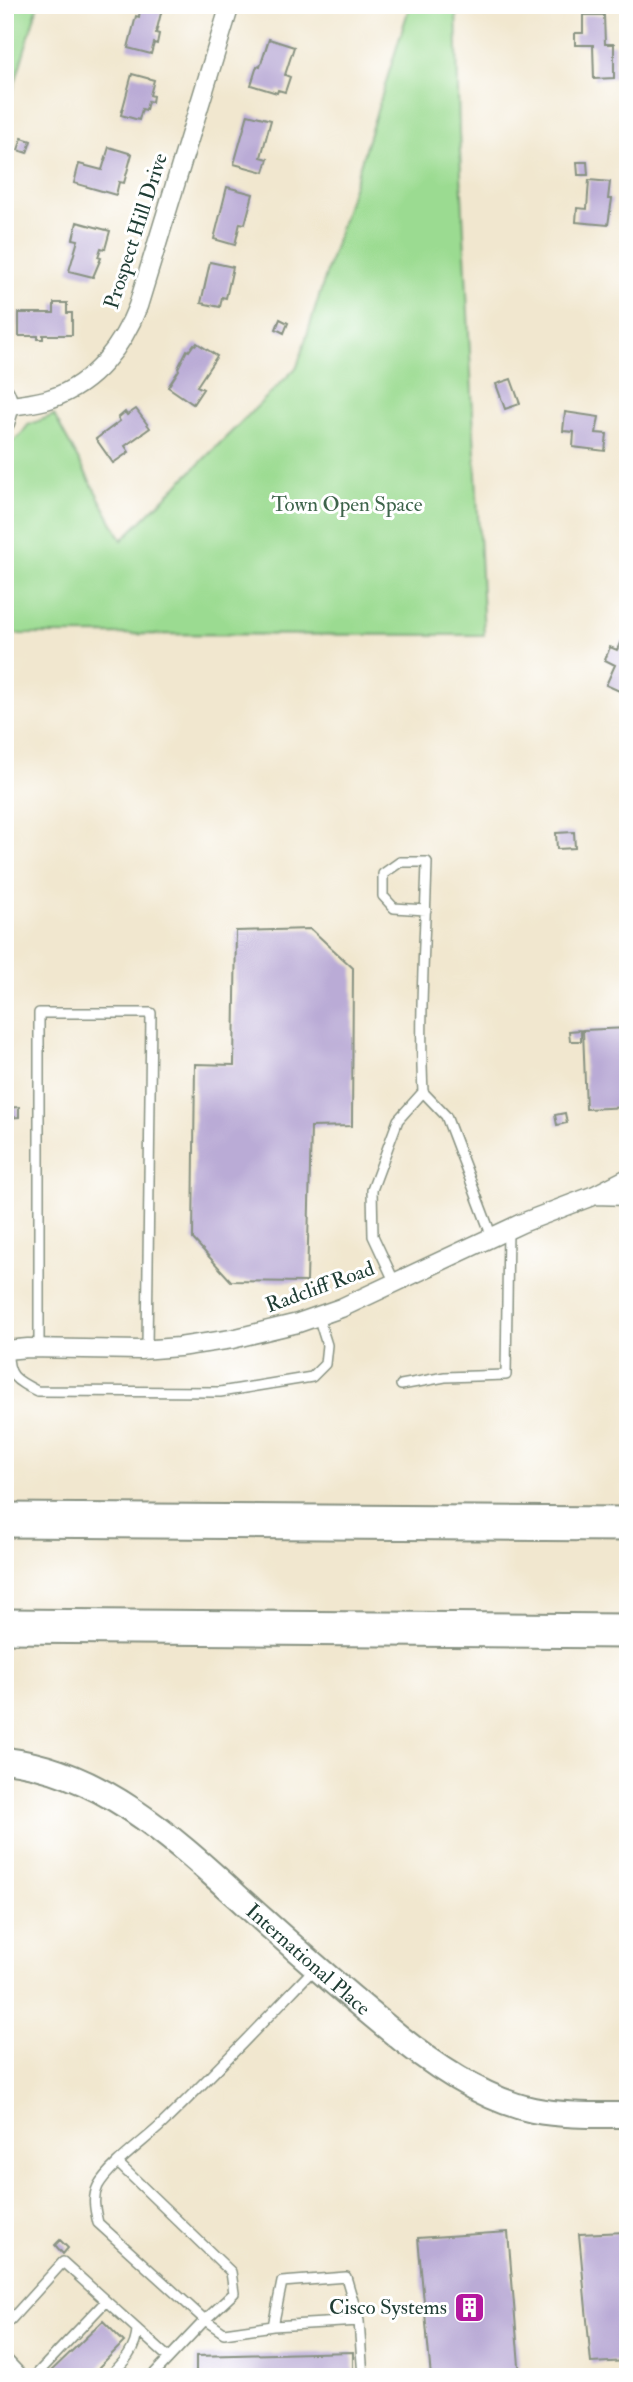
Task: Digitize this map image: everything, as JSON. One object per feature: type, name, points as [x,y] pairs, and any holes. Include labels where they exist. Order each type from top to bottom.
[{"type":"highway","points":[[5,1514],[95,1520]]},
{"type":"highway","points":[[5,1520],[628,1524]]},
{"type":"highway","points":[[5,1626],[628,1631]]},
{"type":"main road","name":"International Place","points":[[5,1760],[24,1762],[69,1776],[107,1794],[155,1825],[200,1861],[316,1967],[401,2039],[440,2068],[469,2084],[533,2110],[628,2115]]},
{"type":"street","name":"Prospect Hill Drive","points":[[7,407],[52,398],[72,388],[89,376],[121,343],[138,306],[230,5]]},
{"type":"street","name":"Radcliff Road","points":[[7,1350],[147,1349],[232,1339],[318,1316],[396,1283],[500,1233],[595,1195],[628,1178]]},
{"type":"street","points":[[595,1195],[628,1196]]},
{"type":"lane","points":[[401,1385],[445,1377],[506,1375],[500,1233],[446,1116],[423,1093],[427,862],[400,862],[383,874],[383,896],[394,908],[426,910]]},
{"type":"lane","points":[[39,1348],[39,1013],[151,1013],[147,1349]]},
{"type":"lane","points":[[396,1283],[373,1236],[372,1190],[398,1120],[423,1093]]},
{"type":"lane","points":[[7,1350],[8,1363],[16,1380],[37,1391],[220,1392],[312,1377],[326,1364],[327,1345],[318,1316]]},
{"type":"lane","points":[[316,1967],[211,2077],[119,2164],[98,2187],[94,2205],[98,2222],[205,2320],[224,2333],[273,2326],[359,2321]]},
{"type":"lane","points":[[119,2164],[231,2272],[234,2293],[151,2377]]},
{"type":"lane","points":[[5,2326],[63,2262],[169,2358]]},
{"type":"lane","points":[[273,2326],[282,2282],[346,2277],[359,2321],[363,2377]]},
{"type":"lane","points":[[34,2377],[106,2301]]},
{"type":"lane","points":[[108,2377],[134,2347],[137,2329]]},
{"type":"lane","points":[[5,2357],[24,2377]]},
{"type":"green space","points":[[5,5],[38,5],[5,117]]},
{"type":"green space","name":"Town Open Space","points":[[410,5],[456,5],[459,132],[484,635],[5,634],[5,446],[20,436],[28,425],[54,415],[122,540],[297,367]]},
{"type":"building","points":[[132,5],[163,5],[156,33],[159,34],[157,44],[154,43],[151,54],[128,48],[140,10],[131,8]]},
{"type":"building","points":[[583,15],[604,15],[605,44],[614,44],[614,78],[594,79],[593,45],[575,45],[575,33],[583,33]]},
{"type":"building","points":[[269,39],[294,47],[285,75],[290,77],[285,92],[278,90],[277,93],[251,85]]},
{"type":"building","points":[[132,74],[154,80],[150,95],[153,96],[152,102],[148,101],[146,110],[142,109],[139,120],[121,115]]},
{"type":"building","points":[[248,114],[271,120],[261,157],[268,159],[264,172],[234,164]]},
{"type":"building","points":[[22,138],[31,141],[27,153],[18,150]]},
{"type":"building","points":[[109,147],[132,154],[124,183],[119,182],[116,195],[74,183],[79,164],[102,170]]},
{"type":"building","points":[[577,162],[587,162],[588,175],[578,175]]},
{"type":"building","points":[[589,180],[610,182],[608,199],[612,199],[608,225],[576,222],[577,208],[587,209]]},
{"type":"building","points":[[227,187],[253,194],[245,224],[240,223],[235,245],[214,239]]},
{"type":"building","points":[[77,222],[110,231],[105,249],[101,248],[98,257],[101,258],[93,277],[69,271],[78,240],[73,239]]},
{"type":"building","points":[[210,262],[233,267],[226,298],[222,297],[220,307],[201,303]]},
{"type":"building","points":[[54,303],[67,303],[67,313],[72,313],[72,335],[43,335],[43,339],[38,339],[38,336],[19,336],[19,313],[54,313]]},
{"type":"building","points":[[280,319],[288,323],[284,333],[276,329]]},
{"type":"building","points":[[197,343],[217,356],[197,386],[203,389],[193,404],[168,387],[187,350]]},
{"type":"building","points":[[511,379],[520,404],[505,409],[496,384]]},
{"type":"building","points":[[136,409],[150,428],[125,446],[129,452],[113,463],[96,439],[120,421],[118,418],[125,412],[127,415]]},
{"type":"building","points":[[565,412],[599,417],[596,433],[607,434],[605,451],[573,447],[574,432],[563,431]]},
{"type":"building","points":[[628,634],[626,694],[606,685],[615,665],[605,660],[610,647],[617,650]]},
{"type":"building","points":[[574,832],[575,848],[557,849],[556,833]]},
{"type":"building","points":[[311,929],[353,968],[352,1126],[311,1127],[307,1282],[231,1281],[193,1239],[195,1064],[234,1065],[236,931]]},
{"type":"building","points":[[628,1028],[628,1107],[586,1109],[583,1030]]},
{"type":"building","points":[[581,1030],[581,1041],[570,1041],[569,1031]]},
{"type":"building","points":[[19,1107],[19,1117],[5,1118],[5,1108]]},
{"type":"building","points":[[565,1113],[567,1123],[557,1125],[555,1115]]},
{"type":"building","name":"Cisco Systems","points":[[508,2232],[520,2377],[431,2377],[418,2238]]},
{"type":"building","points":[[626,2232],[628,2361],[591,2363],[579,2234]]},
{"type":"building","points":[[60,2240],[68,2248],[63,2254],[55,2245]]},
{"type":"building","points":[[103,2321],[124,2342],[99,2367],[103,2371],[97,2377],[52,2377],[49,2373]]},
{"type":"building","points":[[353,2352],[353,2377],[196,2377],[196,2356]]},
{"type":"place","name":"Cisco Systems","points":[[470,2307]]}]
